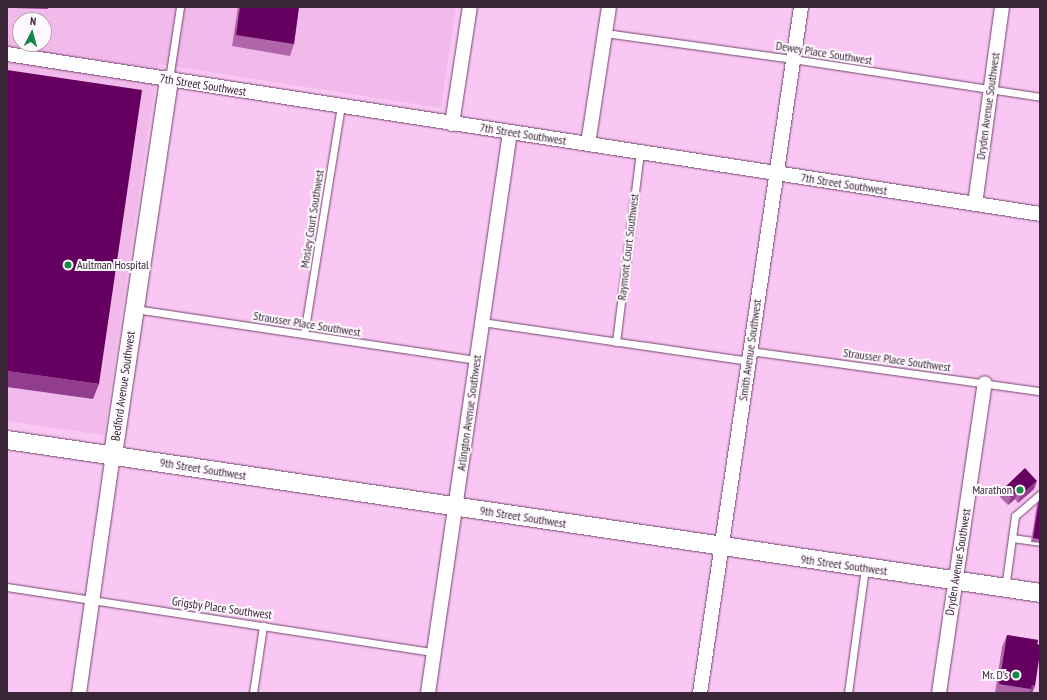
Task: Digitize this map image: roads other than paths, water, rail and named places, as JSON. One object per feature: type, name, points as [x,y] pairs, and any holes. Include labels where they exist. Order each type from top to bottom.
[{"type":"street","points":[[452,124],[470,7]]},
{"type":"street","points":[[588,144],[609,7]]},
{"type":"street","name":"Smith Avenue Southwest","points":[[700,693],[801,7]]},
{"type":"street","name":"Dryden Avenue Southwest","points":[[975,204],[1002,7]]},
{"type":"street","name":"7th Street Southwest","points":[[7,54],[1040,214]]},
{"type":"street","name":"Bedford Avenue Southwest","points":[[79,693],[134,308],[169,79]]},
{"type":"street","name":"Arlington Avenue Southwest","points":[[428,693],[510,132]]},
{"type":"street","name":"Dryden Avenue Southwest","points":[[939,693],[986,383]]},
{"type":"street","name":"9th Street Southwest","points":[[7,440],[1040,593]]},
{"type":"lane","points":[[169,79],[180,7]]},
{"type":"lane","name":"Dewey Place Southwest","points":[[605,33],[793,59],[1040,97]]},
{"type":"lane","name":"Mosley Court Southwest","points":[[304,334],[341,106]]},
{"type":"lane","name":"Raymont Court Southwest","points":[[616,342],[640,152]]},
{"type":"lane","name":"Strausser Place Southwest","points":[[134,308],[477,360]]},
{"type":"lane","name":"Strausser Place Southwest","points":[[482,322],[616,342],[986,383],[1040,391]]},
{"type":"lane","points":[[1005,588],[1015,516],[1040,494]]},
{"type":"lane","points":[[1012,538],[1040,542]]},
{"type":"lane","points":[[848,693],[865,568]]},
{"type":"lane","name":"Grigsby Place Southwest","points":[[7,587],[434,652]]},
{"type":"lane","points":[[253,693],[263,626]]},
{"type":"place","name":"Aultman Hospital","points":[[68,265]]},
{"type":"place","name":"Marathon","points":[[1020,490]]},
{"type":"place","name":"Mr. D's","points":[[1016,675]]}]
